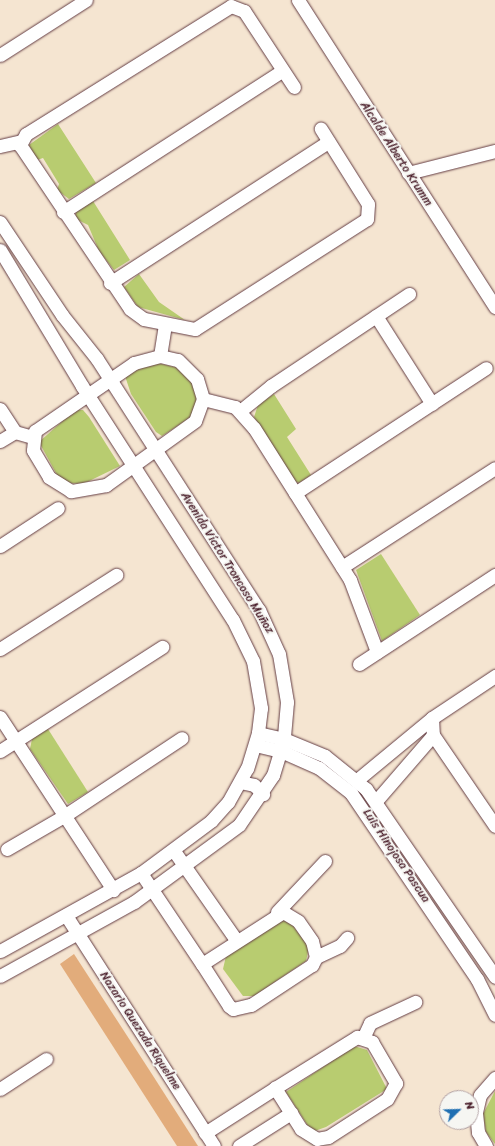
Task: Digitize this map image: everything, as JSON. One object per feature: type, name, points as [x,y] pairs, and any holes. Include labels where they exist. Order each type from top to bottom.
[{"type":"street","points":[[0,55],[86,0]]},
{"type":"street","name":"Alcalde Alberto Krumm","points":[[298,0],[408,174],[495,307]]},
{"type":"street","points":[[0,146],[21,141],[26,134],[227,7],[244,11],[282,71],[294,87]]},
{"type":"street","points":[[63,212],[282,71]]},
{"type":"street","points":[[21,141],[22,150],[110,282],[134,313],[165,325],[200,328],[365,221],[369,206],[320,129]]},
{"type":"street","points":[[110,282],[328,142]]},
{"type":"street","points":[[408,174],[495,151]]},
{"type":"street","name":"Avenida Víctor Troncoso Muñoz","points":[[0,222],[53,303],[86,343],[110,379],[275,641],[286,686],[283,745],[263,794],[240,825],[186,867],[152,890],[78,935],[0,976]]},
{"type":"street","name":"Avenida Víctor Troncoso Muñoz","points":[[0,250],[87,394],[241,634],[260,690],[257,739],[240,782],[211,822],[174,851],[141,873],[67,917],[0,951]]},
{"type":"street","points":[[240,411],[270,386],[409,294]]},
{"type":"street","points":[[376,316],[432,404]]},
{"type":"street","points":[[160,356],[165,325]]},
{"type":"street","points":[[160,356],[178,360],[194,372],[203,399],[195,421],[157,452],[106,486],[72,491],[49,477],[33,450],[32,437],[41,425],[142,359],[160,356]]},
{"type":"street","points":[[295,493],[486,368]]},
{"type":"street","points":[[203,399],[222,401],[240,411],[342,567],[361,602],[377,652]]},
{"type":"street","points":[[0,409],[15,432],[32,437]]},
{"type":"street","points":[[0,441],[15,432]]},
{"type":"street","points":[[342,567],[495,468]]},
{"type":"street","points":[[0,546],[58,508]]},
{"type":"street","points":[[0,649],[116,575]]},
{"type":"street","points":[[359,664],[495,575]]},
{"type":"street","points":[[0,751],[162,647]]},
{"type":"street","points":[[357,780],[432,718],[494,680]]},
{"type":"street","points":[[0,717],[113,890]]},
{"type":"street","points":[[432,718],[433,735],[495,826]]},
{"type":"street","points":[[376,802],[433,735]]},
{"type":"street","points":[[7,849],[64,816],[182,738]]},
{"type":"street","name":"Luis Hinojosa Pascua","points":[[257,739],[325,756],[357,780],[376,802],[495,977]]},
{"type":"street","name":"Luis Hinojosa Pascua","points":[[283,745],[342,784],[361,805],[477,979],[495,1014]]},
{"type":"street","points":[[240,782],[254,784],[263,794]]},
{"type":"street","points":[[174,851],[236,940]]},
{"type":"street","points":[[202,964],[277,912],[324,861]]},
{"type":"street","points":[[141,873],[229,1006],[238,1010],[312,965],[316,957],[312,941],[298,921],[289,914],[277,912]]},
{"type":"street","name":"Nazario Quezada Riquelme","points":[[67,917],[214,1146]]},
{"type":"street","points":[[316,957],[334,950],[347,938]]},
{"type":"street","points":[[364,1036],[370,1023],[415,1002]]},
{"type":"street","points":[[205,1133],[275,1088],[354,1038],[364,1036],[372,1042],[394,1078],[392,1096],[323,1139],[306,1134],[275,1088]]},
{"type":"street","points":[[0,1089],[46,1059]]},
{"type":"street","points":[[480,1144],[476,1122],[477,1105],[485,1088],[495,1078]]},
{"type":"street","points":[[239,1146],[291,1113]]},
{"type":"green space","points":[[58,124],[96,183],[69,199],[57,190],[59,184],[43,158],[37,160],[29,145]]},
{"type":"green space","points":[[93,201],[130,260],[114,270],[99,251],[88,225],[76,219],[76,212]]},
{"type":"green space","points":[[139,274],[159,302],[185,320],[138,307],[124,287]]},
{"type":"green space","points":[[154,362],[182,369],[192,381],[198,402],[191,417],[162,436],[156,432],[131,394],[125,376]]},
{"type":"green space","points":[[274,394],[296,429],[287,437],[311,475],[299,483],[294,481],[254,417],[258,405]]},
{"type":"green space","points":[[75,410],[83,410],[89,417],[120,466],[83,484],[69,483],[57,475],[39,442]]},
{"type":"green space","points":[[381,554],[420,615],[382,641],[356,570]]},
{"type":"green space","points":[[48,729],[88,792],[68,804],[30,749],[32,739]]},
{"type":"green space","points":[[280,920],[290,922],[309,947],[306,961],[254,996],[243,996],[223,969],[226,956]]},
{"type":"green space","points":[[354,1046],[367,1050],[387,1089],[326,1127],[312,1132],[286,1092]]},
{"type":"green space","points":[[495,1091],[495,1144],[486,1132],[483,1114]]},
{"type":"building","points":[[74,954],[198,1146],[177,1146],[60,964]]}]
